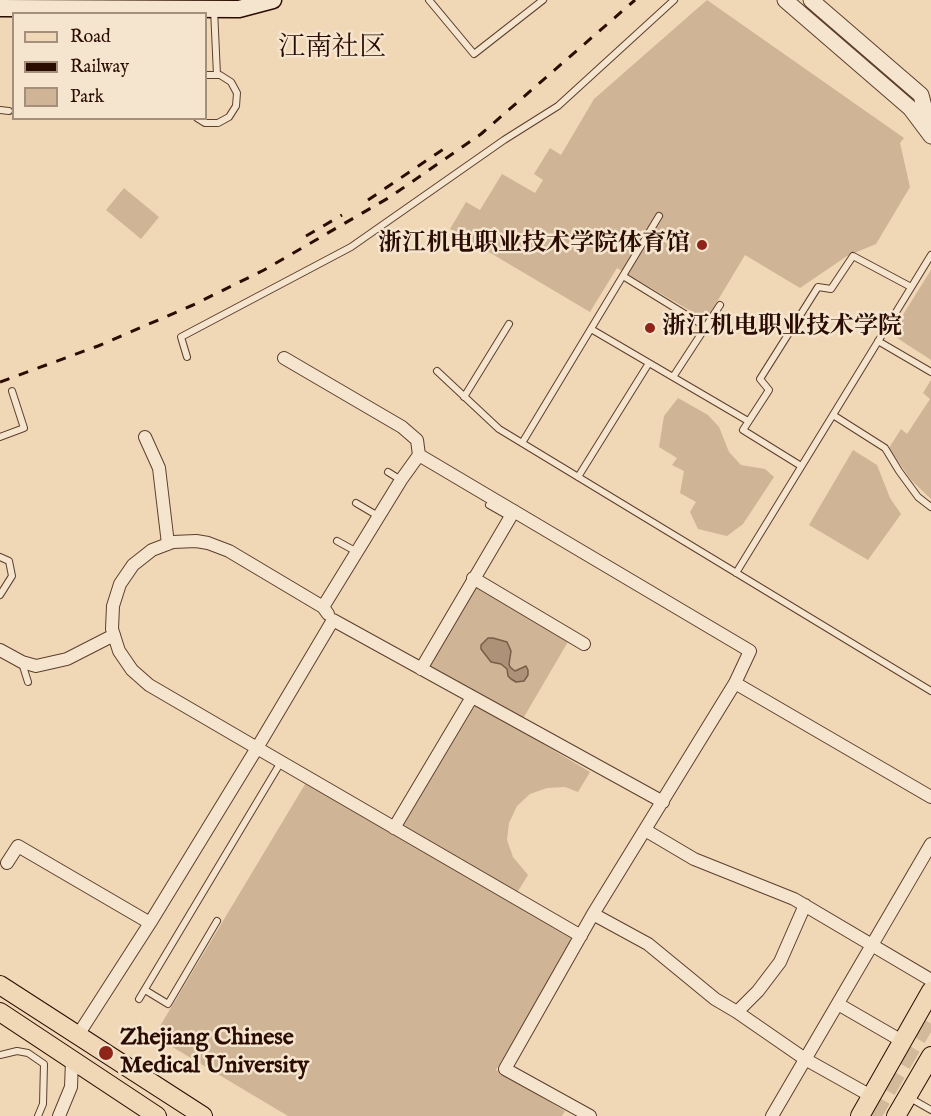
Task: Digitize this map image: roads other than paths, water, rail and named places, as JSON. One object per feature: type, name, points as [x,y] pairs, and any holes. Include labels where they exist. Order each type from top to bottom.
[{"type":"main road","points":[[0,8],[239,9],[273,0]]},
{"type":"main road","points":[[0,985],[203,1116]]},
{"type":"main road","points":[[860,1116],[931,991]]},
{"type":"main road","points":[[0,1012],[157,1116]]},
{"type":"main road","points":[[896,1116],[931,1056]]},
{"type":"street","points":[[785,0],[910,108],[931,135]]},
{"type":"street","points":[[811,0],[921,96],[931,135]]},
{"type":"street","points":[[284,358],[402,427],[417,440],[419,455],[401,480],[323,607]]},
{"type":"street","points":[[145,437],[159,468],[168,544]]},
{"type":"street","points":[[419,455],[512,514],[750,651],[735,683],[593,914],[506,1069],[590,1116]]},
{"type":"street","points":[[422,669],[512,514]]},
{"type":"street","points":[[580,936],[140,678],[124,661],[114,635],[113,606],[126,574],[142,557],[168,544],[196,541],[219,546],[323,607],[333,620],[663,802]]},
{"type":"street","points":[[474,578],[584,644]]},
{"type":"street","points":[[78,1035],[150,923],[333,620]]},
{"type":"street","points":[[0,650],[22,662],[36,666],[67,659],[114,635]]},
{"type":"street","points":[[735,683],[931,797]]},
{"type":"street","points":[[394,828],[472,697]]},
{"type":"street","points":[[645,830],[694,859],[795,899],[931,980]]},
{"type":"street","points":[[772,1116],[931,844]]},
{"type":"street","points":[[8,863],[18,846],[150,923]]},
{"type":"street","points":[[737,1012],[758,991],[780,962],[805,905]]},
{"type":"street","points":[[593,914],[648,944],[715,999],[805,1059],[871,1096]]},
{"type":"street","points":[[838,1004],[902,1041]]},
{"type":"street","points":[[59,1116],[71,1087],[72,1060]]},
{"type":"street","points":[[71,1087],[95,1075]]},
{"type":"lane","points":[[429,0],[474,54],[543,0]]},
{"type":"lane","points":[[187,357],[181,337],[351,247],[504,140],[558,106],[674,0]]},
{"type":"lane","points":[[214,9],[217,75]]},
{"type":"lane","points":[[200,120],[205,123],[218,123],[229,117],[237,100],[235,87],[226,78],[207,75]]},
{"type":"lane","points":[[0,110],[9,111]]},
{"type":"lane","points":[[522,443],[659,216]]},
{"type":"lane","points":[[736,573],[931,255]]},
{"type":"lane","points":[[801,466],[743,430],[769,390],[760,379],[818,287],[831,289],[853,256],[911,287]]},
{"type":"lane","points":[[623,276],[706,327]]},
{"type":"lane","points":[[673,377],[720,305]]},
{"type":"lane","points":[[464,397],[508,324]]},
{"type":"lane","points":[[591,328],[748,421]]},
{"type":"lane","points":[[878,341],[931,372]]},
{"type":"lane","points":[[578,477],[649,363]]},
{"type":"lane","points":[[437,371],[499,429],[931,691]]},
{"type":"lane","points":[[0,437],[24,428],[12,391]]},
{"type":"lane","points":[[833,415],[885,447],[918,497],[931,507]]},
{"type":"lane","points":[[388,472],[401,480]]},
{"type":"lane","points":[[356,503],[379,517]]},
{"type":"lane","points":[[489,505],[512,514]]},
{"type":"lane","points":[[337,541],[357,552]]},
{"type":"lane","points":[[0,556],[9,561],[12,576],[0,595]]},
{"type":"lane","points":[[22,662],[28,682]]},
{"type":"lane","points":[[139,999],[281,762]]},
{"type":"lane","points":[[145,990],[168,1004],[217,921]]},
{"type":"lane","points":[[0,1055],[17,1051],[28,1053],[44,1064],[43,1104],[38,1116]]},
{"type":"lane","points":[[907,1096],[931,1110]]},
{"type":"tunnel","points":[[871,1116],[931,1012]]},
{"type":"railway","points":[[0,382],[98,346],[193,305],[264,270],[390,197],[481,134],[635,0]]},
{"type":"railway","points":[[368,200],[448,146]]},
{"type":"railway","points":[[306,236],[342,215]]},
{"type":"place","name":"浙江机电职业技术学院体育馆","points":[[702,245]]},
{"type":"place","name":"浙江机电职业技术学院","points":[[650,328]]},
{"type":"place","name":"Zhejiang Chinese Medical University","points":[[106,1053]]},
{"type":"district","name":"江南社区","points":[[332,49]]}]
